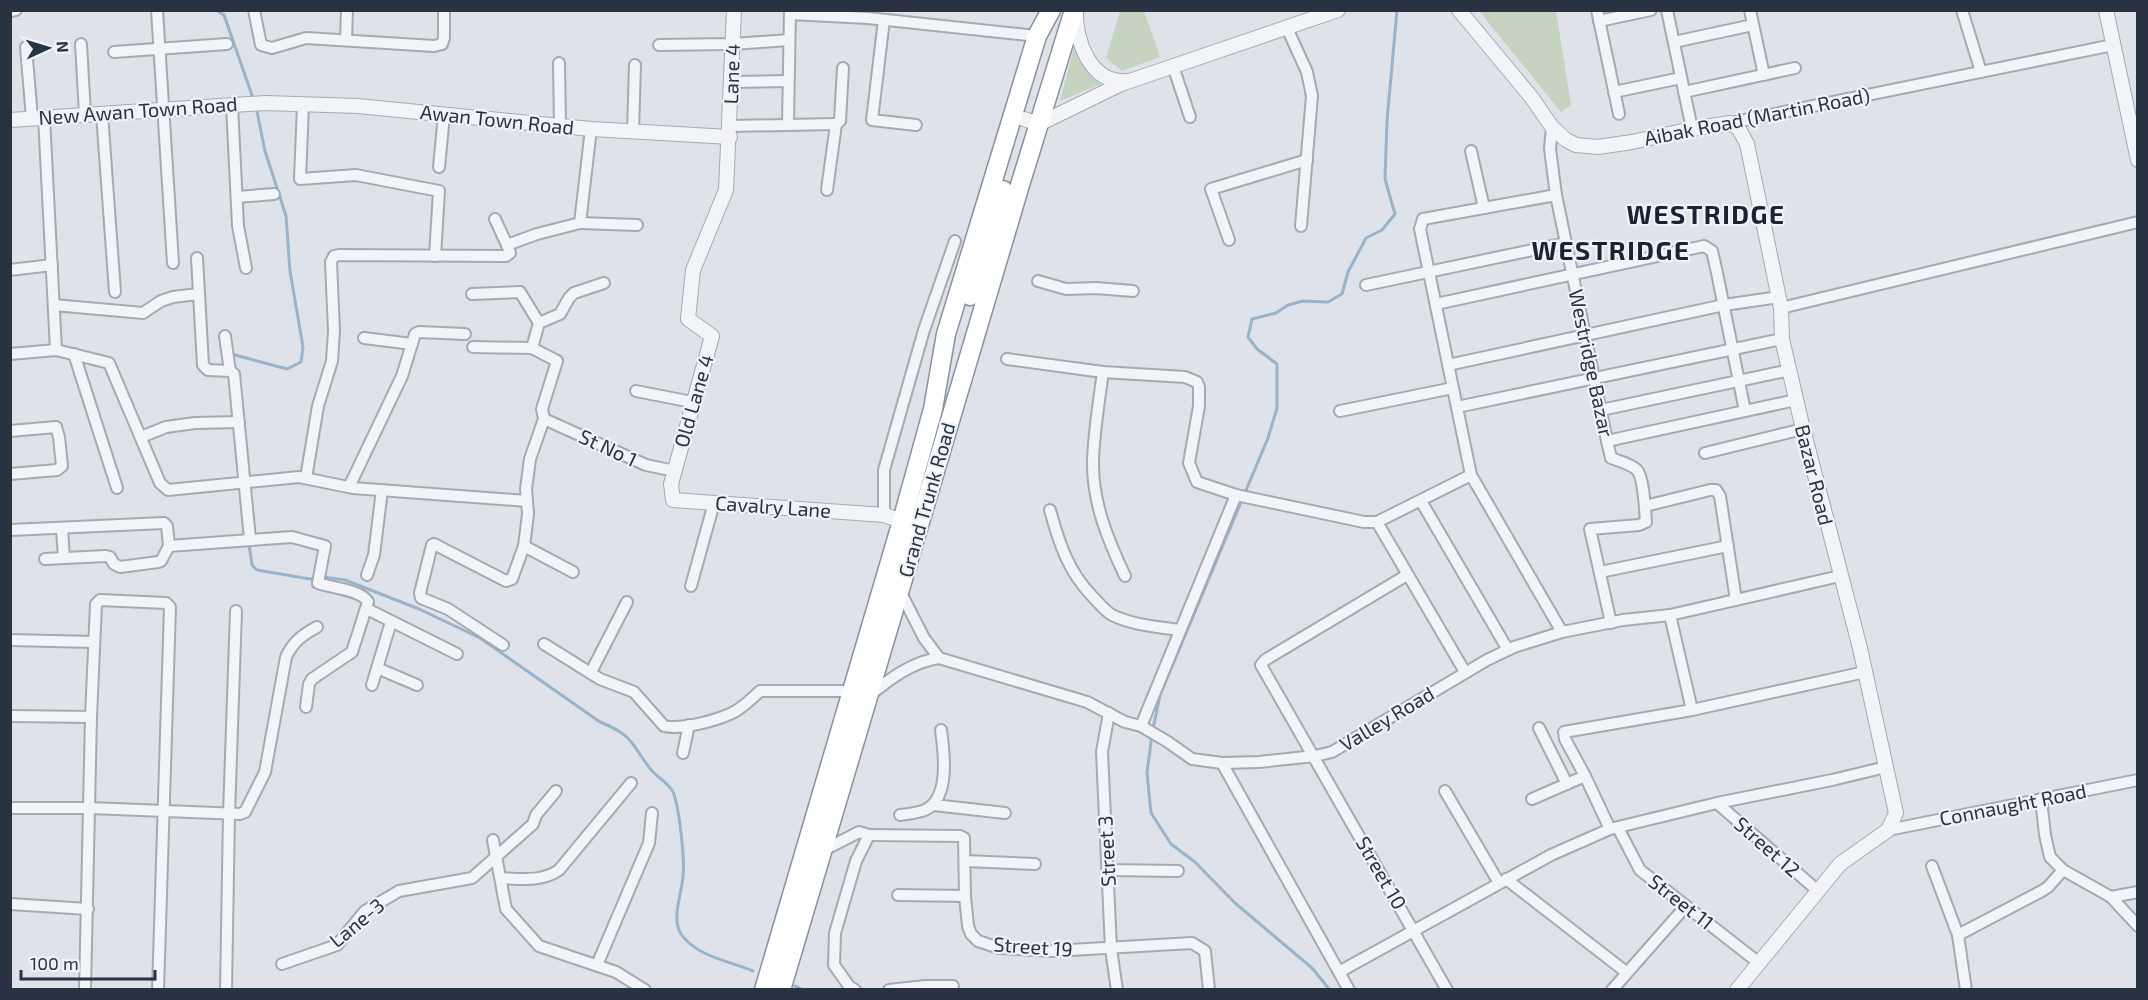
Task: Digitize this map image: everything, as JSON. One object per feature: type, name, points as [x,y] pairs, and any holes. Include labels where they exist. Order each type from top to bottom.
[{"type":"highway","name":"Grand Trunk Road","points":[[781,990],[824,850],[902,521],[933,409],[985,250],[1031,121],[1075,10]]},
{"type":"highway","name":"Grand Trunk Road","points":[[764,990],[861,693],[900,591],[1031,121],[1037,71],[1051,12]]},
{"type":"highway","name":"Grand Trunk Road","points":[[933,409],[946,334],[1037,36],[1051,12]]},
{"type":"street","points":[[157,10],[173,264]]},
{"type":"street","points":[[254,10],[261,45],[266,48],[306,38],[434,46],[442,44],[444,38],[444,10]]},
{"type":"street","points":[[346,40],[347,10]]},
{"type":"street","name":"Lane 4","points":[[730,131],[734,10]]},
{"type":"street","points":[[1075,10],[1080,39],[1087,58],[1098,72],[1110,80],[1133,80]]},
{"type":"street","name":"Aibak Road (Martin Road)","points":[[1459,10],[1532,98],[1552,127],[1566,140],[1584,147],[1632,142],[2113,45]]},
{"type":"street","points":[[1619,114],[1598,16],[1651,10]]},
{"type":"street","points":[[1667,10],[1692,129]]},
{"type":"street","points":[[1750,10],[1764,75]]},
{"type":"street","points":[[1962,10],[1981,72]]},
{"type":"street","points":[[2106,10],[2138,160]]},
{"type":"street","points":[[1031,121],[1133,80],[1335,11]]},
{"type":"street","points":[[788,124],[790,12],[1037,36]]},
{"type":"street","points":[[884,20],[872,120],[916,125]]},
{"type":"street","points":[[1674,42],[1753,25]]},
{"type":"street","points":[[1287,28],[1307,72],[1312,96],[1301,226]]},
{"type":"street","points":[[659,45],[733,44],[789,40]]},
{"type":"street","points":[[81,44],[85,115]]},
{"type":"street","points":[[114,52],[227,44]]},
{"type":"street","points":[[26,47],[38,117],[52,265],[56,350]]},
{"type":"street","points":[[559,63],[560,126]]},
{"type":"street","points":[[633,131],[635,65]]},
{"type":"street","points":[[1173,66],[1190,117]]},
{"type":"street","points":[[827,190],[836,124],[840,121],[843,68]]},
{"type":"street","points":[[1684,92],[1796,68]]},
{"type":"street","points":[[1614,92],[1681,78]]},
{"type":"street","points":[[732,82],[788,81]]},
{"type":"street","name":"New Awan Town Road","points":[[10,120],[265,103]]},
{"type":"street","name":"Awan Town Road","points":[[265,103],[358,106],[591,129],[730,131]]},
{"type":"street","points":[[231,105],[238,226],[246,268]]},
{"type":"street","points":[[303,105],[300,178],[356,175],[439,191],[435,256]]},
{"type":"street","points":[[102,114],[115,292]]},
{"type":"street","points":[[439,166],[444,115]]},
{"type":"street","name":"Bazar Road","points":[[1730,123],[1739,129],[1747,144],[1780,302],[1782,339],[1887,767],[1896,813],[1888,830]]},
{"type":"street","points":[[730,131],[788,124],[836,124]]},
{"type":"street","name":"Westridge Bazar","points":[[1552,127],[1550,149],[1556,195],[1606,441],[1611,458],[1639,472],[1645,506]]},
{"type":"street","points":[[580,223],[591,129]]},
{"type":"street","name":"Old Lane 4","points":[[675,471],[692,402],[712,336],[688,319],[693,270],[726,190],[730,131]]},
{"type":"street","points":[[1472,151],[1484,208]]},
{"type":"street","points":[[1229,240],[1211,189],[1307,160]]},
{"type":"street","points":[[237,197],[273,194]]},
{"type":"street","points":[[1556,195],[1423,219],[1420,228],[1471,475],[1562,632]]},
{"type":"street","points":[[306,478],[318,406],[332,361],[334,331],[331,262],[334,256],[506,256],[510,253],[495,219]]},
{"type":"street","points":[[1448,365],[1724,305],[1780,302],[2138,222]]},
{"type":"street","points":[[507,245],[537,234],[580,223],[637,225]]},
{"type":"street","points":[[884,515],[884,470],[924,330],[955,241]]},
{"type":"street","points":[[1366,285],[1428,270],[1566,243]]},
{"type":"street","points":[[1436,304],[1704,246],[1712,251],[1745,411]]},
{"type":"street","points":[[197,258],[203,365],[208,370],[230,371]]},
{"type":"street","points":[[10,270],[52,265]]},
{"type":"street","points":[[1038,281],[1066,289],[1096,288],[1133,291]]},
{"type":"street","points":[[539,323],[560,314],[574,293],[604,283]]},
{"type":"street","points":[[472,294],[520,292],[539,323],[532,348]]},
{"type":"street","points":[[54,305],[143,314],[161,301],[198,294]]},
{"type":"street","points":[[349,487],[402,376],[417,333],[465,334]]},
{"type":"street","points":[[225,336],[230,371],[234,374],[250,539]]},
{"type":"street","points":[[364,339],[412,344]]},
{"type":"street","points":[[1457,407],[1782,339]]},
{"type":"street","points":[[473,347],[532,348],[556,362],[542,409],[544,419],[530,459],[524,546],[512,579],[506,581],[434,544],[420,594],[421,598],[448,609],[503,645]]},
{"type":"street","points":[[10,354],[56,350],[109,363],[160,483],[168,490],[306,478],[349,487],[527,501]]},
{"type":"street","points":[[74,354],[117,488]]},
{"type":"street","points":[[1007,359],[1102,372],[1185,377],[1197,382],[1199,406],[1189,463],[1197,482],[1240,496],[1364,522],[1377,522],[1471,475]]},
{"type":"street","points":[[1600,410],[1790,370]]},
{"type":"street","points":[[1102,372],[1093,462],[1097,498],[1106,536],[1125,576]]},
{"type":"street","points":[[1340,411],[1453,388]]},
{"type":"street","points":[[636,391],[692,402]]},
{"type":"street","points":[[1606,441],[1796,400]]},
{"type":"street","name":"St No 1","points":[[544,419],[646,465],[675,471]]},
{"type":"street","points":[[141,437],[166,427],[195,423],[239,422]]},
{"type":"street","points":[[10,431],[56,427],[62,466],[57,470],[10,474]]},
{"type":"street","points":[[1705,453],[1803,429]]},
{"type":"street","name":"Cavalry Lane","points":[[675,471],[670,484],[673,501],[884,515],[902,521]]},
{"type":"street","points":[[367,575],[374,555],[382,490]]},
{"type":"street","points":[[1611,623],[1590,530],[1639,525],[1646,522],[1645,506],[1710,490],[1716,490],[1720,496],[1736,600]]},
{"type":"street","points":[[1149,730],[1180,630],[1240,496]]},
{"type":"street","points":[[1421,501],[1508,650]]},
{"type":"street","points":[[691,586],[714,503]]},
{"type":"street","points":[[1050,510],[1059,545],[1069,567],[1082,586],[1112,615],[1152,626],[1180,630]]},
{"type":"street","points":[[1377,522],[1465,672]]},
{"type":"street","points":[[10,530],[166,524],[169,546],[161,561],[117,566],[110,557],[106,556],[45,559]]},
{"type":"street","points":[[62,529],[64,558]]},
{"type":"street","points":[[169,546],[292,537],[325,546],[319,574],[321,584],[365,597],[368,602],[352,652],[310,681],[306,707]]},
{"type":"street","points":[[524,546],[573,572]]},
{"type":"street","points":[[1600,572],[1728,546]]},
{"type":"street","name":"Street 10","points":[[1407,575],[1261,664],[1447,990]]},
{"type":"street","name":"Valley Road","points":[[939,658],[1087,702],[1125,722],[1149,730],[1192,759],[1222,763],[1259,762],[1332,752],[1465,672],[1508,650],[1562,632],[1670,615],[1840,576]]},
{"type":"street","points":[[544,644],[600,679],[634,692],[664,726],[689,725],[730,714],[760,691],[861,693],[925,660],[939,658],[924,638],[900,591]]},
{"type":"street","points":[[85,990],[91,717],[98,601],[169,604],[158,990]]},
{"type":"street","points":[[591,672],[627,602]]},
{"type":"street","points":[[367,609],[458,654]]},
{"type":"street","points":[[226,990],[236,611]]},
{"type":"street","points":[[1670,615],[1692,710],[1865,672]]},
{"type":"street","points":[[372,685],[391,621]]},
{"type":"street","points":[[10,808],[90,808],[229,814],[245,812],[265,772],[286,657],[291,646],[300,636],[317,627]]},
{"type":"street","points":[[10,640],[94,642]]},
{"type":"street","points":[[377,668],[417,685]]},
{"type":"street","name":"Street 11","points":[[1692,710],[1564,732],[1565,739],[1640,870],[1759,963]]},
{"type":"street","name":"Street 3","points":[[1109,713],[1102,752],[1111,949],[1118,990]]},
{"type":"street","points":[[10,716],[91,717]]},
{"type":"street","points":[[683,753],[689,725]]},
{"type":"street","points":[[1539,728],[1567,784]]},
{"type":"street","points":[[900,815],[925,811],[934,805],[940,792],[944,773],[941,730]]},
{"type":"street","points":[[1222,763],[1349,990]]},
{"type":"street","points":[[1339,972],[1551,855],[1614,828],[1717,803],[1887,767]]},
{"type":"street","points":[[1532,799],[1585,776]]},
{"type":"street","name":"Connaught Road","points":[[1888,830],[2138,780]]},
{"type":"street","points":[[501,878],[539,879],[551,876],[559,870],[631,783]]},
{"type":"street","points":[[1445,790],[1502,881],[1626,972]]},
{"type":"street","name":"Lane-3","points":[[282,963],[337,945],[365,911],[399,891],[472,878],[533,824],[536,815],[556,791]]},
{"type":"street","points":[[2041,799],[2050,856],[2063,870],[2111,897],[2138,926]]},
{"type":"street","name":"Street 12","points":[[1717,803],[1818,891]]},
{"type":"street","points":[[934,805],[1005,813]]},
{"type":"street","points":[[913,834],[914,812]]},
{"type":"street","points":[[597,966],[649,843],[652,813]]},
{"type":"street","points":[[1737,990],[1840,864],[1888,830]]},
{"type":"street","name":"Street 19","points":[[824,850],[859,832],[869,835],[960,836],[964,838],[965,844],[965,896],[968,926],[971,934],[978,941],[999,948],[1053,951],[1192,944],[1205,951],[1209,990]]},
{"type":"street","points":[[855,990],[849,986],[834,965],[835,933],[856,861],[869,835]]},
{"type":"street","points":[[493,840],[506,909],[539,946],[616,972],[645,990]]},
{"type":"street","points":[[965,861],[1035,864]]},
{"type":"street","points":[[1932,866],[1958,935],[1966,990]]},
{"type":"street","points":[[1108,870],[1178,871]]},
{"type":"street","points":[[1958,935],[2040,892],[2048,887],[2063,870]]},
{"type":"street","points":[[2111,897],[2138,892]]},
{"type":"street","points":[[898,895],[965,896]]},
{"type":"street","points":[[10,904],[88,909]]},
{"type":"street","points":[[1612,990],[1686,906]]},
{"type":"street","points":[[889,990],[953,986]]},
{"type":"green space","points":[[1120,11],[1144,11],[1160,57],[1122,71],[1106,58]]},
{"type":"green space","points":[[1479,11],[1556,11],[1571,105],[1561,112]]},
{"type":"green space","points":[[1076,41],[1106,82],[1060,101]]},
{"type":"waterway","points":[[216,10],[224,15],[253,98]]},
{"type":"waterway","points":[[1153,729],[1160,695],[1268,438],[1277,408],[1277,364],[1257,349],[1248,337],[1252,319],[1276,313],[1288,305],[1303,301],[1328,302],[1342,294],[1348,272],[1366,238],[1382,230],[1395,214],[1385,179],[1387,121],[1397,10]]},
{"type":"waterway","points":[[235,355],[287,369],[301,362],[303,347],[290,271],[286,216],[265,151],[256,107]]},
{"type":"waterway","points":[[249,544],[252,565],[257,570],[310,579],[317,578]]},
{"type":"waterway","points":[[323,577],[345,580],[419,609],[480,638],[600,722],[626,737],[652,771],[670,787],[675,797],[683,858],[683,876],[677,913],[678,928],[681,934],[688,942],[705,953],[753,971]]},
{"type":"waterway","points":[[1152,735],[1147,773],[1151,813],[1171,844],[1195,862],[1235,903],[1312,968],[1330,990]]},
{"type":"waterway","points":[[795,986],[804,990]]},
{"type":"district","name":"WESTRIDGE","points":[[1706,215]]},
{"type":"district","name":"WESTRIDGE","points":[[1611,251]]}]
